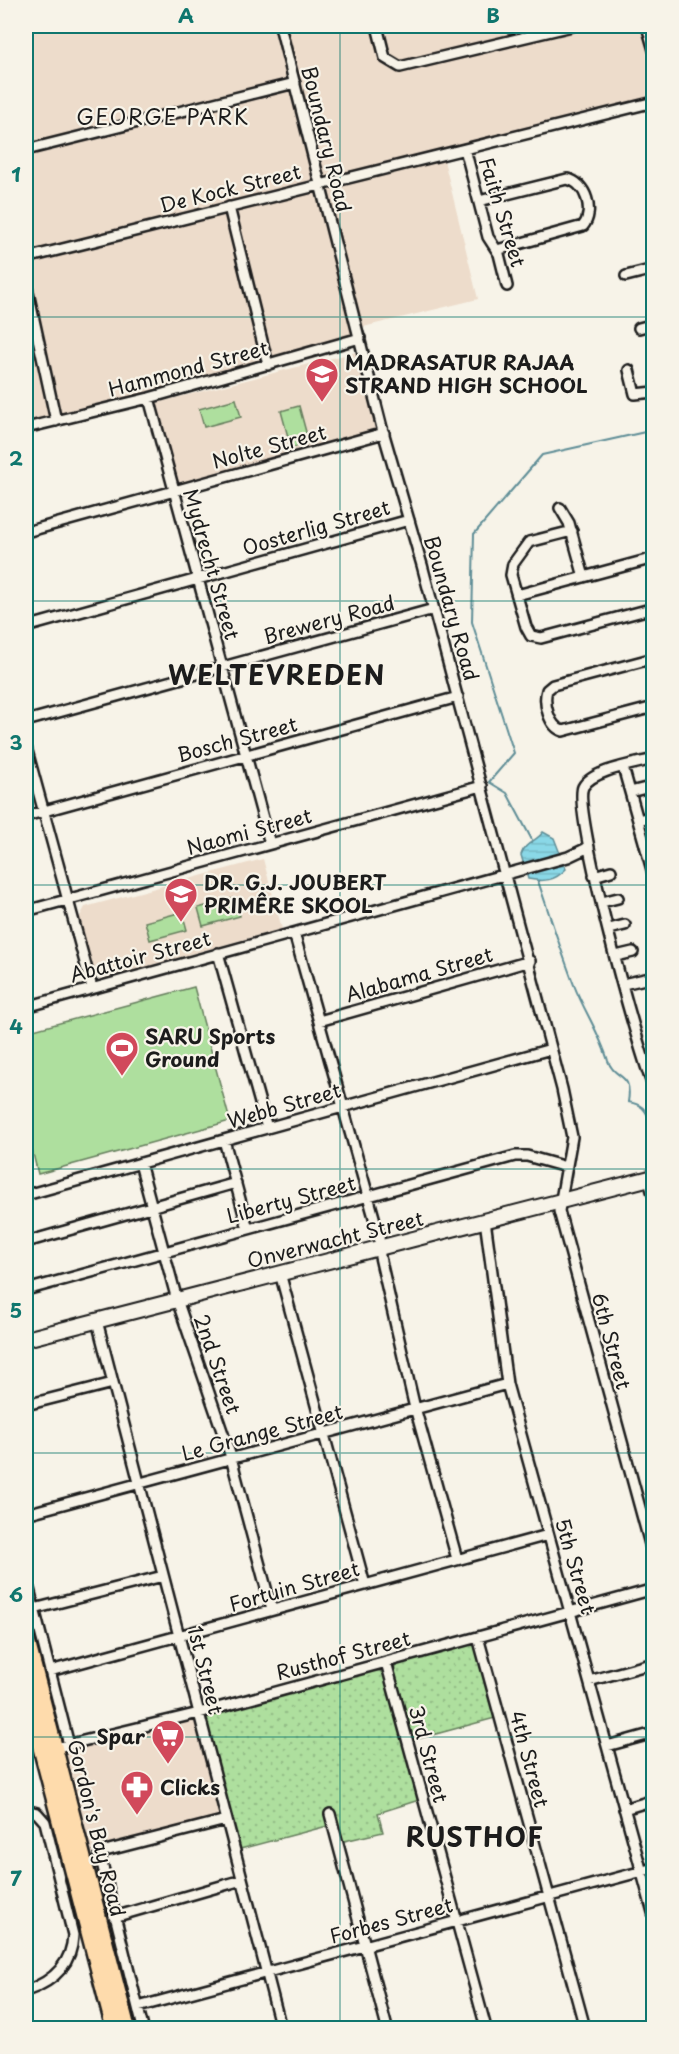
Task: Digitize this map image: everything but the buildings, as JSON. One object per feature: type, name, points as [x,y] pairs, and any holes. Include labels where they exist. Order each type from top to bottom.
[{"type":"main road","name":"Gordon's Bay Road","points":[[26,1638],[127,2028]]},
{"type":"main road","name":"Gordon's Bay Road","points":[[26,1690],[55,1748],[114,2028]]},
{"type":"street","name":"Boundary Road","points":[[280,26],[384,433],[530,961],[571,1127],[571,1148],[561,1201]]},
{"type":"street","points":[[377,26],[385,58],[400,67],[572,26]]},
{"type":"street","points":[[647,26],[654,50]]},
{"type":"street","points":[[26,150],[295,83]]},
{"type":"street","name":"De Kock Street","points":[[26,258],[654,102]]},
{"type":"street","name":"Faith Street","points":[[465,149],[489,240],[497,250],[507,286]]},
{"type":"street","points":[[479,201],[567,179],[576,181],[582,188],[589,213],[583,226],[497,250]]},
{"type":"street","points":[[229,207],[268,365]]},
{"type":"street","points":[[626,276],[654,269]]},
{"type":"street","points":[[26,283],[56,421]]},
{"type":"street","points":[[639,328],[654,324]]},
{"type":"street","name":"Hammond Street","points":[[26,428],[148,398],[360,338]]},
{"type":"street","points":[[629,370],[635,394],[654,392]]},
{"type":"street","name":"Mydrecht Street","points":[[148,398],[270,844]]},
{"type":"street","name":"Nolte Street","points":[[26,532],[384,433]]},
{"type":"street","points":[[560,508],[572,531],[584,577]]},
{"type":"street","name":"Oosterlig Street","points":[[26,627],[409,520]]},
{"type":"street","points":[[572,531],[525,545],[511,569],[528,632],[536,638],[654,608]]},
{"type":"street","points":[[517,595],[654,558]]},
{"type":"street","name":"Brewery Road","points":[[26,722],[434,609]]},
{"type":"street","points":[[654,658],[553,685],[547,690],[545,700],[552,723],[563,731],[654,707]]},
{"type":"street","name":"Bosch Street","points":[[26,816],[458,697]]},
{"type":"street","points":[[26,747],[92,988]]},
{"type":"street","points":[[654,759],[592,777],[583,787],[580,805],[594,876],[654,1088]]},
{"type":"street","points":[[623,767],[638,820],[650,847],[653,876]]},
{"type":"street","name":"Naomi Street","points":[[26,911],[482,786]]},
{"type":"street","points":[[630,792],[654,786]]},
{"type":"street","points":[[638,820],[654,816]]},
{"type":"street","name":"Abattoir Street","points":[[26,1006],[565,858],[587,848]]},
{"type":"street","points":[[594,876],[611,871]]},
{"type":"street","points":[[602,902],[618,898]]},
{"type":"street","points":[[609,929],[625,925]]},
{"type":"street","points":[[294,933],[368,1196],[416,1409],[456,1559]]},
{"type":"street","points":[[616,956],[633,952]]},
{"type":"street","points":[[218,953],[267,1128]]},
{"type":"street","name":"Alabama Street","points":[[319,1021],[530,961]]},
{"type":"street","points":[[623,984],[654,977]]},
{"type":"street","name":"Webb Street","points":[[26,1196],[551,1049]]},
{"type":"street","points":[[224,1140],[248,1229]]},
{"type":"street","name":"Liberty Street","points":[[26,1290],[519,1155],[566,1167]]},
{"type":"street","name":"2nd Street","points":[[140,1164],[177,1300],[231,1460],[273,1610]]},
{"type":"street","points":[[651,1177],[654,1197]]},
{"type":"street","name":"Onverwacht Street","points":[[26,1339],[651,1177]]},
{"type":"street","points":[[26,1242],[236,1183]]},
{"type":"street","name":"6th Street","points":[[561,1201],[559,1211],[654,1559]]},
{"type":"street","name":"5th Street","points":[[485,1220],[507,1384],[654,1916]]},
{"type":"street","points":[[280,1273],[322,1434],[365,1584]]},
{"type":"street","name":"1st Street","points":[[97,1321],[281,2028]]},
{"type":"street","points":[[26,1406],[113,1383]]},
{"type":"street","name":"Le Grange Street","points":[[26,1514],[507,1384]]},
{"type":"street","name":"Fortuin Street","points":[[50,1671],[548,1535]]},
{"type":"street","points":[[34,1609],[163,1576]]},
{"type":"street","points":[[26,1577],[50,1671],[55,1748]]},
{"type":"street","name":"Rusthof Street","points":[[55,1748],[198,1713],[654,1589]]},
{"type":"street","name":"4th Street","points":[[478,1637],[585,2028]]},
{"type":"street","name":"3rd Street","points":[[386,1662],[486,2028]]},
{"type":"street","points":[[589,1681],[654,1663]]},
{"type":"street","points":[[607,1746],[654,1733]]},
{"type":"street","points":[[624,1809],[654,1800]]},
{"type":"street","points":[[26,1810],[37,1813],[45,1822],[73,1935],[69,1956],[63,1967],[46,1982],[26,1991]]},
{"type":"street","points":[[330,1814],[387,2028]]},
{"type":"street","points":[[143,2028],[100,1855],[105,1851],[226,1820]]},
{"type":"street","name":"Forbes Street","points":[[138,2007],[654,1868]]},
{"type":"street","points":[[114,1917],[242,1880]]},
{"type":"shaded area","points":[[26,26],[653,26],[653,103],[443,156],[478,299],[359,328],[361,339],[26,425]]},
{"type":"shaded area","points":[[356,352],[377,430],[177,484],[156,403]]},
{"type":"shaded area","name":"DR. G.J. JOUBERT PRIMÊRE SKOOL","points":[[263,859],[282,929],[101,979],[94,975],[79,918],[85,907]]},
{"type":"shaded area","points":[[198,1713],[226,1820],[77,1857],[50,1750]]},
{"type":"green space","points":[[236,399],[241,417],[204,427],[199,409]]},
{"type":"green space","points":[[299,406],[309,443],[291,448],[281,411]]},
{"type":"green space","points":[[235,898],[240,916],[203,926],[198,908]]},
{"type":"green space","points":[[182,912],[187,930],[150,940],[145,922]]},
{"type":"green space","name":"SARU Sports Ground","points":[[194,987],[230,1121],[38,1174],[26,1125],[26,1032]]},
{"type":"green space","points":[[472,1644],[476,1647],[495,1718],[410,1741],[393,1674],[395,1667],[400,1663]]},
{"type":"green space","points":[[373,1670],[380,1671],[386,1677],[419,1800],[378,1813],[383,1832],[340,1842],[335,1824],[240,1849],[205,1722],[207,1717]]},
{"type":"water","points":[[543,832],[554,838],[566,869],[549,880],[528,879],[521,855],[525,847]]},
{"type":"waterway","points":[[532,840],[507,793],[489,782],[514,753],[472,622],[474,534],[542,455],[654,430]]},
{"type":"waterway","points":[[538,881],[574,985],[608,1061],[628,1085],[628,1102],[642,1107],[654,1126]]},
{"type":"place","name":"MADRASATUR RAJAA STRAND HIGH SCHOOL","points":[[322,403]]},
{"type":"place","name":"DR. G.J. JOUBERT PRIMÊRE SKOOL","points":[[181,923]]},
{"type":"place","name":"SARU Sports Ground","points":[[122,1077]]},
{"type":"place","name":"Spar","points":[[168,1765]]},
{"type":"place","name":"Clicks","points":[[137,1816]]},
{"type":"district","name":"GEORGE PARK","points":[[163,116]]},
{"type":"district","name":"WELTEVREDEN","points":[[277,674]]},
{"type":"district","name":"RUSTHOF","points":[[475,1836]]}]
